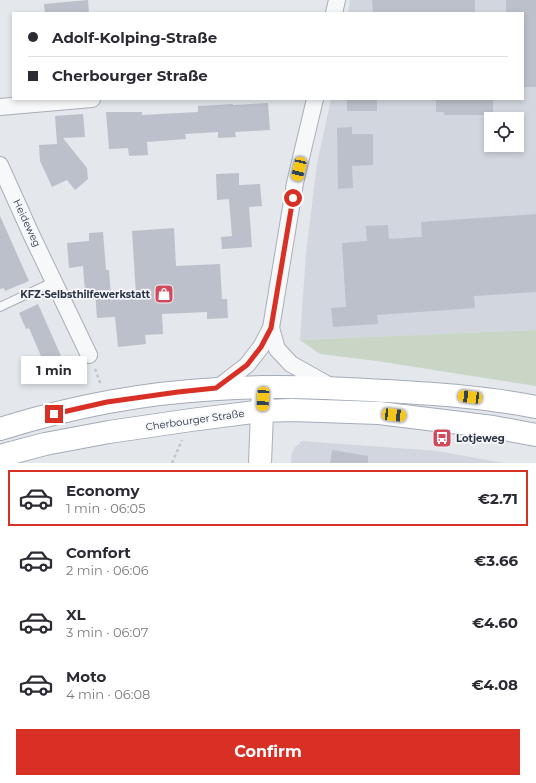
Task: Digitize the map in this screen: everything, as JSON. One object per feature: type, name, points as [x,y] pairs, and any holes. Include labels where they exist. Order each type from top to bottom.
[{"type":"main road","points":[[260,463],[263,387]]},
{"type":"main road","points":[[0,429],[40,417],[107,402],[216,388],[334,388],[456,395],[509,401],[536,407]]},
{"type":"main road","name":"Cherbourger Straße","points":[[0,456],[45,444],[109,432],[262,411],[379,413],[493,426],[536,435]]},
{"type":"street","points":[[334,12],[337,0]]},
{"type":"street","points":[[0,107],[80,100]]},
{"type":"street","points":[[216,388],[247,365],[261,347],[271,328],[296,183],[315,100]]},
{"type":"street","name":"Heideweg","points":[[0,165],[89,355]]},
{"type":"street","points":[[271,328],[277,349],[291,364],[334,388]]},
{"type":"lane","points":[[0,307],[55,281]]},
{"type":"path","points":[[89,355],[107,402]]},
{"type":"shaded area","points":[[350,0],[536,0],[536,330],[300,340],[306,253],[317,164],[331,100],[524,100],[524,12],[348,12]]},
{"type":"shaded area","points":[[302,441],[437,451],[504,463],[291,463],[292,453],[295,447]]},
{"type":"green space","points":[[536,330],[536,386],[377,361],[320,354],[300,340]]},
{"type":"building","points":[[88,0],[89,12],[45,12],[44,4]]},
{"type":"building","points":[[372,0],[475,0],[475,12],[373,12]]},
{"type":"building","points":[[506,0],[536,0],[536,87],[524,87],[524,12],[506,12]]},
{"type":"building","points":[[347,100],[377,100],[377,111],[347,111]]},
{"type":"building","points":[[436,100],[493,100],[493,112],[484,112],[484,115],[444,115],[444,112],[436,112]]},
{"type":"building","points":[[268,103],[270,130],[235,132],[236,137],[218,138],[218,132],[185,134],[186,139],[147,142],[148,155],[129,156],[128,148],[109,149],[106,112],[142,112],[142,115],[198,112],[198,106]]},
{"type":"building","points":[[83,114],[85,137],[63,138],[87,168],[88,179],[75,190],[67,180],[52,187],[40,161],[39,145],[57,144],[55,116]]},
{"type":"building","points":[[352,127],[352,134],[373,134],[373,165],[352,166],[353,188],[338,189],[337,128]]},
{"type":"building","points":[[239,173],[239,185],[260,184],[262,206],[249,207],[252,247],[222,249],[221,237],[232,236],[229,199],[217,200],[216,174]]},
{"type":"building","points":[[536,214],[536,292],[474,296],[475,308],[377,315],[378,324],[333,327],[331,308],[346,307],[342,243],[367,241],[366,226],[388,225],[389,239],[422,237],[421,222]]},
{"type":"building","points":[[0,216],[29,281],[5,291],[4,288],[0,289]]},
{"type":"building","points":[[174,228],[176,266],[220,264],[222,299],[227,299],[228,318],[207,319],[207,312],[162,314],[163,334],[145,335],[146,344],[118,347],[115,317],[97,318],[95,291],[85,292],[83,266],[69,268],[67,243],[89,241],[89,233],[103,232],[106,270],[109,270],[111,296],[136,295],[132,231]]},
{"type":"building","points":[[38,304],[65,365],[45,374],[38,357],[41,356],[29,328],[26,329],[19,313]]},
{"type":"building","points":[[332,450],[368,456],[368,463],[330,463]]},
{"type":"place","name":"KFZ-Selbsthilfewerkstatt","points":[[164,294]]},
{"type":"place","name":"Lotjeweg","points":[[442,438]]},
{"type":"route","points":[[54,414],[107,402],[216,388],[247,365],[261,347],[271,328],[293,198]]}]
